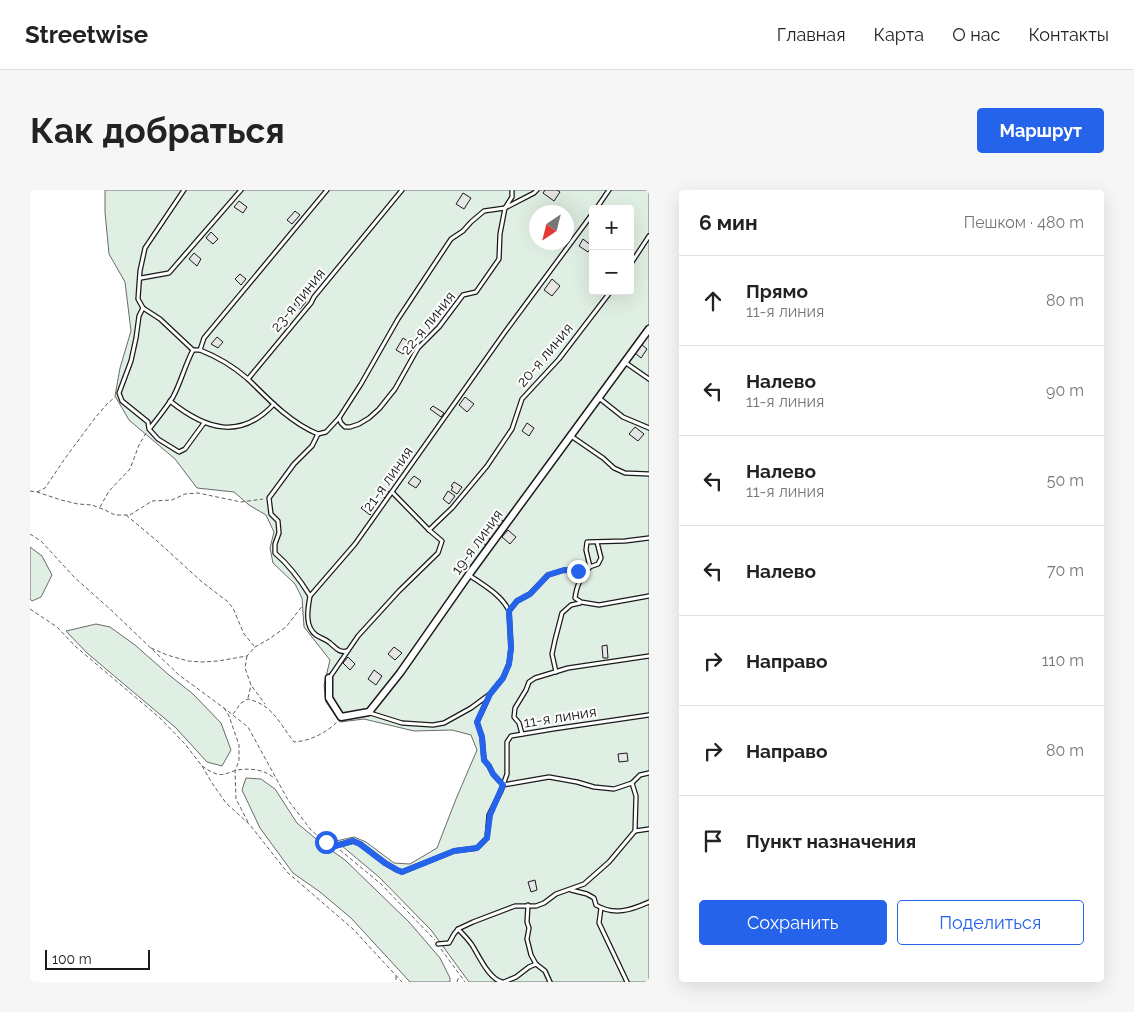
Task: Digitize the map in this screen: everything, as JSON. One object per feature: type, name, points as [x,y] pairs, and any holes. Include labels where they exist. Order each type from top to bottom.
[{"type":"street","name":"19-я линия","points":[[369,712],[400,673],[469,575],[649,329]]},
{"type":"street","points":[[329,678],[329,698],[341,718],[369,712]]},
{"type":"lane","points":[[184,190],[145,248],[140,271],[138,299],[143,308],[160,319],[193,350],[200,350],[214,355],[229,364],[305,429],[318,434],[312,446],[294,464],[269,498],[271,514],[278,521],[279,533],[275,544],[275,553],[289,565],[310,596],[308,616],[311,628],[315,634],[329,641],[342,652],[348,651]]},
{"type":"lane","points":[[141,278],[169,273],[241,190]]},
{"type":"lane","points":[[200,350],[204,338],[327,190]]},
{"type":"lane","name":"23-я линия","points":[[248,379],[402,190]]},
{"type":"lane","name":"22-я линия","points":[[338,418],[345,427],[350,427],[369,418],[379,409],[395,389],[418,348],[439,328],[464,295],[476,292],[499,259],[500,234],[505,208],[512,197],[512,190]]},
{"type":"lane","name":"22-я линия","points":[[318,434],[326,432],[338,418],[361,384],[398,319],[451,239],[463,231],[484,211],[505,208],[537,190]]},
{"type":"lane","points":[[599,205],[609,190]]},
{"type":"lane","name":"21-я линия","points":[[310,596],[355,544],[505,332],[589,218]]},
{"type":"lane","points":[[634,259],[649,236]]},
{"type":"lane","name":"20-я линия","points":[[429,530],[452,508],[487,466],[512,430],[522,400],[559,358],[608,295]]},
{"type":"lane","points":[[143,308],[139,316],[131,360],[119,393],[122,401],[148,422],[149,429],[158,439],[179,452],[186,449],[204,423]]},
{"type":"lane","points":[[149,429],[173,396],[193,350]]},
{"type":"lane","points":[[625,362],[649,379]]},
{"type":"lane","points":[[599,398],[623,417],[649,428]]},
{"type":"lane","points":[[170,401],[184,412],[204,423],[219,428],[244,425],[266,413],[274,404]]},
{"type":"lane","points":[[571,436],[614,468],[625,473],[649,474]]},
{"type":"lane","points":[[329,678],[358,636],[400,590],[438,553],[442,541],[392,493]]},
{"type":"lane","points":[[590,567],[586,550],[587,542],[649,538]]},
{"type":"lane","points":[[509,611],[517,601],[530,594],[548,575],[564,570],[578,571],[598,564],[601,558],[597,542]]},
{"type":"lane","points":[[581,602],[575,598],[576,589],[581,577],[590,567]]},
{"type":"lane","points":[[469,575],[506,603],[509,611],[511,648],[509,664],[503,678],[490,694],[477,722],[482,737],[484,760],[493,774],[503,785],[549,777],[594,787],[614,789],[632,783],[640,775],[649,773]]},
{"type":"lane","points":[[556,672],[552,654],[559,622],[562,612],[571,604],[581,602],[599,605],[649,596]]},
{"type":"lane","points":[[522,734],[519,723],[514,717],[515,708],[529,682],[535,678],[568,668],[649,656]]},
{"type":"lane","points":[[369,712],[402,722],[433,725],[444,723],[471,708],[490,694]]},
{"type":"lane","name":"11-я линия","points":[[335,846],[353,841],[402,872],[454,851],[477,848],[487,838],[490,815],[507,774],[507,742],[511,736],[649,715]]},
{"type":"lane","points":[[632,783],[636,796],[636,831]]},
{"type":"lane","points":[[438,944],[449,943],[458,930],[473,922],[515,906],[544,904],[556,894],[584,884],[609,862],[636,831],[649,828]]},
{"type":"lane","points":[[571,890],[587,894],[594,898],[596,905],[616,912],[648,903]]},
{"type":"lane","points":[[528,905],[527,922],[529,928],[526,939],[536,964],[545,971],[550,982]]},
{"type":"lane","points":[[601,908],[599,923],[627,982]]},
{"type":"lane","points":[[458,930],[470,943],[496,981],[503,982],[516,977],[536,964]]},
{"type":"path","points":[[37,492],[45,488],[95,418],[119,393]]},
{"type":"path","points":[[100,508],[110,491],[130,469],[139,445],[149,429]]},
{"type":"path","points":[[30,491],[78,504],[92,505],[115,515],[130,515],[152,501],[172,500],[185,494],[198,493],[241,502],[269,498]]},
{"type":"path","points":[[125,515],[233,608],[244,634],[255,647]]},
{"type":"path","points":[[30,534],[41,541],[75,578],[179,675],[248,727],[288,800],[312,830],[326,842],[335,846],[381,884],[433,938],[465,982]]},
{"type":"path","points":[[265,706],[251,685],[245,668],[247,656],[255,647],[286,628],[310,596]]},
{"type":"path","points":[[30,609],[57,628],[75,646],[160,718],[185,744],[226,803],[250,825],[287,872],[353,929],[402,982]]},
{"type":"path","points":[[150,648],[188,661],[218,661],[247,656]]},
{"type":"path","points":[[233,714],[248,699],[251,685]]},
{"type":"path","points":[[248,699],[258,701],[274,714],[294,742],[304,741],[329,730],[341,718]]},
{"type":"path","points":[[224,708],[229,716],[239,744],[239,762],[235,770],[236,799],[250,825]]},
{"type":"path","points":[[202,766],[216,774],[254,769],[274,777],[279,784]]},
{"type":"path","points":[[396,975],[396,982]]},
{"type":"path","points":[[457,982],[460,975]]},
{"type":"green space","points":[[105,190],[649,190],[649,982],[469,982],[431,930],[379,877],[336,841],[354,837],[366,842],[394,863],[410,864],[437,848],[477,750],[471,735],[452,730],[414,731],[364,719],[340,722],[326,702],[324,685],[330,660],[304,627],[302,598],[295,584],[273,563],[270,548],[274,532],[266,515],[249,505],[234,492],[197,488],[175,459],[129,420],[115,396],[120,368],[131,331],[125,282],[109,254]]},
{"type":"green space","points":[[30,547],[42,556],[52,575],[41,597],[32,601],[30,599]]},
{"type":"green space","points":[[96,624],[110,627],[135,645],[193,694],[221,723],[231,750],[222,766],[207,762],[176,728],[87,653],[66,631]]},
{"type":"green space","points":[[246,778],[261,779],[275,789],[297,823],[345,860],[409,922],[440,958],[450,978],[450,982],[410,982],[351,918],[320,892],[293,873],[260,828],[242,790]]},
{"type":"building","points":[[545,190],[557,190],[560,192],[554,201],[543,193]]},
{"type":"building","points":[[463,193],[471,198],[464,209],[456,204]]},
{"type":"building","points":[[239,201],[247,207],[243,213],[234,207]]},
{"type":"building","points":[[295,211],[300,215],[292,224],[287,220]]},
{"type":"building","points":[[211,232],[218,239],[213,244],[206,238]]},
{"type":"building","points":[[583,239],[589,244],[589,250],[588,252],[579,246]]},
{"type":"building","points":[[194,253],[201,259],[197,266],[189,259]]},
{"type":"building","points":[[240,274],[246,279],[241,285],[235,279]]},
{"type":"building","points":[[552,279],[560,286],[552,296],[544,290]]},
{"type":"building","points":[[300,297],[306,302],[300,309],[294,304]]},
{"type":"building","points":[[217,337],[223,342],[218,348],[211,344]]},
{"type":"building","points":[[403,338],[409,342],[403,354],[396,350]]},
{"type":"building","points":[[641,344],[647,349],[641,358],[635,353]]},
{"type":"building","points":[[465,397],[474,404],[467,412],[459,405]]},
{"type":"building","points":[[433,406],[444,413],[441,417],[430,409]]},
{"type":"building","points":[[527,423],[534,428],[529,436],[522,431]]},
{"type":"building","points":[[635,427],[644,434],[638,441],[629,434]]},
{"type":"building","points":[[414,476],[421,481],[416,488],[408,483]]},
{"type":"building","points":[[454,482],[462,487],[457,494],[451,490]]},
{"type":"building","points":[[382,487],[389,492],[385,498],[378,493]]},
{"type":"building","points":[[448,491],[455,496],[449,504],[443,499]]},
{"type":"building","points":[[366,503],[374,510],[370,515],[361,508]]},
{"type":"building","points":[[497,516],[504,522],[500,527],[493,521]]},
{"type":"building","points":[[508,530],[516,537],[510,544],[502,537]]},
{"type":"building","points":[[483,533],[490,539],[486,545],[478,540]]},
{"type":"building","points":[[607,645],[608,658],[603,658],[602,646]]},
{"type":"building","points":[[394,647],[402,653],[395,660],[388,654]]},
{"type":"building","points":[[348,657],[355,664],[350,670],[343,663]]},
{"type":"building","points":[[374,670],[382,676],[376,685],[368,679]]},
{"type":"building","points":[[627,753],[628,761],[619,762],[618,754]]},
{"type":"building","points":[[535,880],[537,890],[531,892],[528,882]]},
{"type":"route","points":[[326,842],[335,846],[353,841],[402,872],[454,851],[477,848],[487,838],[490,815],[503,785],[484,760],[482,737],[477,722],[490,694],[503,678],[509,664],[511,648],[509,611],[517,601],[530,594],[548,575],[564,570],[578,571]]}]
